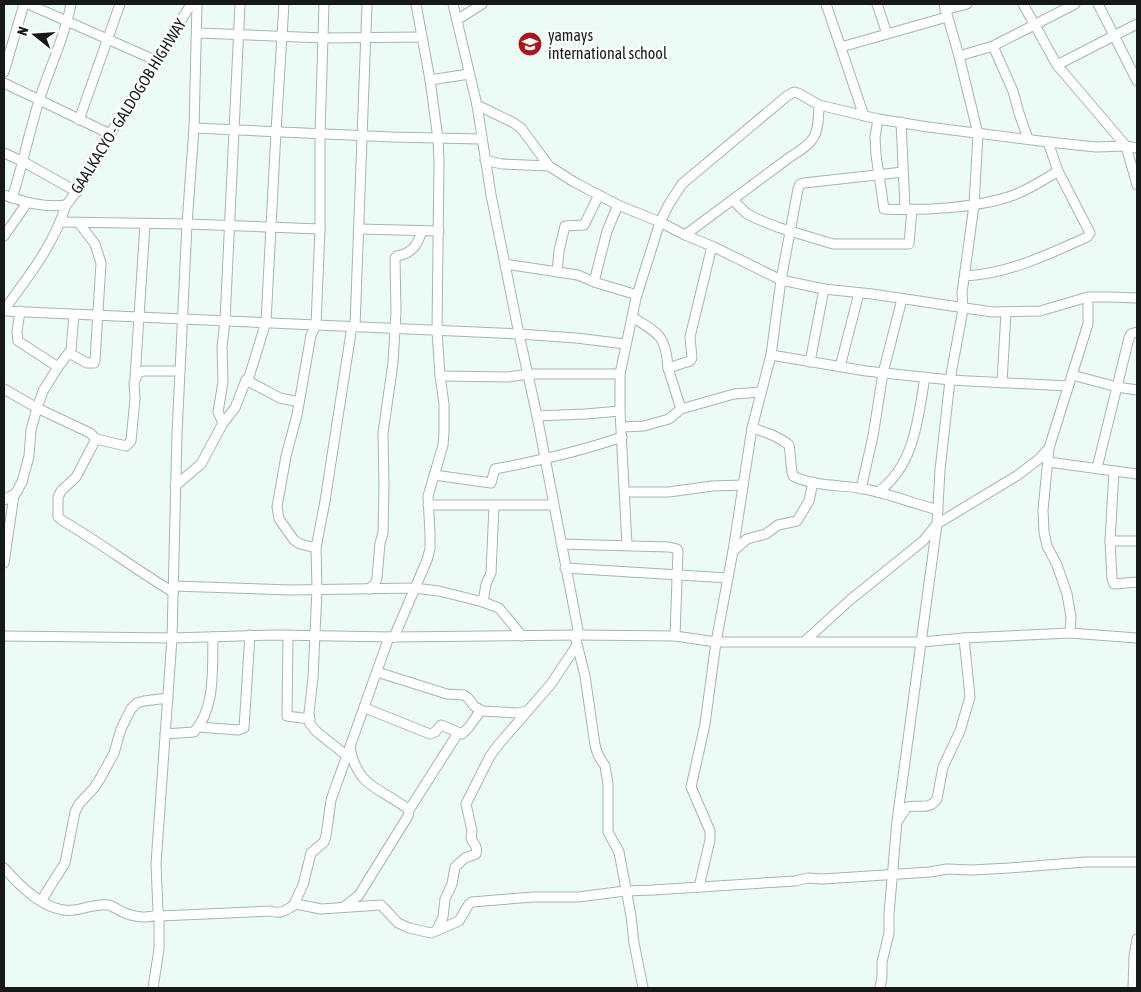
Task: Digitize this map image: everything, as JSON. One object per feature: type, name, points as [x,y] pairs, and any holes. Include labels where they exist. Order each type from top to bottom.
[{"type":"street","points":[[4,72],[26,4],[157,61]]},
{"type":"street","points":[[7,196],[24,162],[40,99],[68,22],[71,4]]},
{"type":"street","points":[[78,120],[120,4]]},
{"type":"street","name":"GAALKACYO - GALDOGOB HIGHWAY","points":[[7,196],[27,203],[54,207],[66,205],[77,192],[110,134],[191,4]]},
{"type":"street","points":[[153,988],[158,949],[159,914],[156,864],[172,638],[175,486],[187,224],[194,128],[198,33],[197,4]]},
{"type":"street","points":[[223,423],[218,412],[223,382],[222,347],[230,226],[240,4]]},
{"type":"street","points":[[175,486],[201,464],[223,423],[235,408],[249,377],[266,322],[284,4]]},
{"type":"street","points":[[316,548],[300,544],[294,540],[278,514],[279,492],[286,456],[299,402],[311,335],[316,325],[320,230],[320,134],[324,4]]},
{"type":"street","points":[[367,4],[359,229],[353,326],[316,548],[315,636],[310,724],[317,732],[349,752],[361,776],[375,788],[409,810]]},
{"type":"street","points":[[293,906],[303,885],[311,853],[324,842],[331,800],[377,672],[427,560],[430,549],[429,487],[443,445],[444,432],[444,404],[437,332],[440,184],[438,138],[430,80],[416,4]]},
{"type":"street","points":[[453,4],[477,105],[481,139],[504,264],[537,416],[585,676],[595,744],[598,755],[605,766],[608,784],[608,832],[620,852],[625,891],[643,988]]},
{"type":"street","points":[[457,20],[482,4]]},
{"type":"street","points":[[826,4],[864,116]]},
{"type":"street","points":[[877,4],[887,34]]},
{"type":"street","points":[[841,47],[887,34],[946,10],[967,4]]},
{"type":"street","points":[[1023,4],[1058,65],[1126,146],[1137,185]]},
{"type":"street","points":[[959,56],[993,46],[1075,4]]},
{"type":"street","points":[[1098,4],[1113,36],[1135,71],[1137,81]]},
{"type":"street","points":[[880,988],[882,962],[889,933],[897,821],[937,524],[940,470],[950,380],[964,309],[962,293],[966,276],[974,205],[978,134],[946,10]]},
{"type":"street","points":[[1058,65],[1137,24]]},
{"type":"street","points":[[198,33],[367,39],[422,37]]},
{"type":"street","points":[[993,46],[1013,91],[1028,138]]},
{"type":"street","points":[[430,80],[469,74]]},
{"type":"street","points":[[4,82],[78,120],[110,134]]},
{"type":"street","points":[[627,545],[620,411],[620,374],[624,363],[625,344],[637,295],[660,222],[668,204],[682,184],[787,96],[794,92],[820,105],[864,116],[978,134],[1096,147],[1126,146],[1137,148]]},
{"type":"street","points":[[477,105],[521,128],[549,166],[574,182],[618,205],[660,222],[781,280],[824,289],[964,309],[1006,312],[1040,311],[1088,298],[1137,298]]},
{"type":"street","points":[[685,235],[802,150],[817,135],[820,105]]},
{"type":"street","points":[[878,119],[876,137],[879,176],[882,208],[885,209],[974,205],[1014,195],[1058,171]]},
{"type":"street","points":[[733,200],[746,213],[777,227],[833,244],[909,244],[908,208],[902,172],[901,122]]},
{"type":"street","points":[[194,128],[361,136],[481,139]]},
{"type":"street","points":[[966,276],[995,272],[1048,254],[1089,236],[1090,233],[1058,171],[1048,142]]},
{"type":"street","points":[[4,153],[77,192]]},
{"type":"street","points":[[485,160],[511,165],[549,166]]},
{"type":"street","points":[[699,887],[710,840],[710,831],[691,787],[705,724],[716,642],[733,551],[752,428],[770,355],[781,280],[798,189],[800,184],[902,172]]},
{"type":"street","points":[[557,272],[565,226],[584,225],[599,195]]},
{"type":"street","points":[[4,236],[27,203]]},
{"type":"street","points":[[66,205],[61,222],[43,255],[4,310],[98,316],[353,326],[437,332],[518,334],[625,344]]},
{"type":"street","points":[[594,282],[607,231],[618,205]]},
{"type":"street","points":[[61,222],[187,224],[320,230]]},
{"type":"street","points":[[69,353],[87,363],[94,363],[101,262],[100,254],[95,244],[79,223]]},
{"type":"street","points":[[4,389],[37,408],[90,434],[96,439],[128,445],[131,441],[145,224]]},
{"type":"street","points":[[359,229],[439,231]]},
{"type":"street","points":[[369,590],[377,578],[382,532],[384,433],[393,363],[396,312],[395,258],[413,249],[422,231]]},
{"type":"street","points":[[668,368],[687,363],[692,358],[690,337],[712,246]]},
{"type":"street","points":[[504,264],[578,275],[637,295]]},
{"type":"street","points":[[810,362],[824,289]]},
{"type":"street","points":[[840,367],[859,293]]},
{"type":"street","points":[[1070,633],[1071,617],[1067,594],[1057,565],[1047,546],[1043,510],[1049,448],[1088,324],[1088,298]]},
{"type":"street","points":[[862,489],[883,373],[902,299]]},
{"type":"street","points":[[20,312],[18,341],[58,366]]},
{"type":"street","points":[[1002,383],[1006,312]]},
{"type":"street","points":[[4,563],[14,495],[25,472],[31,430],[37,408],[43,392],[58,366],[69,353],[74,314]]},
{"type":"street","points":[[632,317],[662,338],[668,368],[681,409]]},
{"type":"street","points":[[1097,468],[1129,338],[1131,334],[1137,332]]},
{"type":"street","points":[[770,355],[883,373],[950,380],[1068,386]]},
{"type":"street","points":[[135,378],[142,371],[180,371]]},
{"type":"street","points":[[440,376],[508,377],[528,374],[620,374]]},
{"type":"street","points":[[1072,375],[1117,387],[1137,390]]},
{"type":"street","points":[[878,492],[896,476],[907,457],[917,421],[925,377]]},
{"type":"street","points":[[246,380],[280,398],[299,402]]},
{"type":"street","points":[[622,427],[644,426],[669,419],[681,409],[734,394],[761,392]]},
{"type":"street","points":[[537,416],[620,411]]},
{"type":"street","points":[[752,428],[774,436],[789,445],[793,476],[813,482],[878,492],[938,510]]},
{"type":"street","points":[[434,475],[491,483],[495,469],[545,459],[622,437]]},
{"type":"street","points":[[96,439],[76,477],[61,491],[58,497],[58,517],[96,540],[147,576],[173,589],[369,590],[414,588],[439,591],[499,608],[522,636]]},
{"type":"street","points":[[805,641],[862,590],[923,541],[937,524],[1018,475],[1039,459],[1049,448]]},
{"type":"street","points":[[1048,462],[1137,474]]},
{"type":"street","points":[[1114,471],[1110,541],[1112,578],[1114,584],[1137,582]]},
{"type":"street","points":[[733,551],[752,536],[766,534],[785,522],[797,521],[809,501],[813,482]]},
{"type":"street","points":[[625,492],[669,492],[712,486],[743,485]]},
{"type":"street","points":[[4,500],[14,495]]},
{"type":"street","points":[[428,505],[554,505]]},
{"type":"street","points":[[483,602],[486,584],[491,573],[494,506]]},
{"type":"street","points":[[1110,541],[1137,541]]},
{"type":"street","points":[[561,544],[675,548],[678,551],[674,636]]},
{"type":"street","points":[[565,568],[728,578]]},
{"type":"street","points":[[4,636],[172,638],[250,635],[522,636],[577,639],[674,636],[716,642],[922,642],[1070,633],[1137,638]]},
{"type":"street","points":[[198,727],[238,730],[244,728],[250,635]]},
{"type":"street","points":[[288,635],[287,716],[310,719]]},
{"type":"street","points":[[165,734],[194,732],[202,724],[207,710],[211,682],[213,637]]},
{"type":"street","points":[[897,821],[907,807],[928,807],[935,803],[943,767],[960,731],[970,697],[964,638]]},
{"type":"street","points":[[437,930],[443,917],[445,899],[452,884],[455,867],[465,858],[476,854],[477,850],[471,838],[472,831],[466,804],[490,756],[551,684],[577,639]]},
{"type":"street","points":[[377,672],[448,694],[464,695],[474,706],[481,710],[509,713],[528,711]]},
{"type":"street","points":[[41,901],[65,863],[75,812],[79,804],[98,783],[114,753],[121,729],[130,709],[137,703],[168,698]]},
{"type":"street","points":[[365,708],[430,734],[435,732],[441,725],[458,734]]},
{"type":"street","points":[[344,907],[359,895],[408,816],[409,810],[458,734],[465,732],[481,710]]},
{"type":"street","points":[[4,868],[18,884],[55,909],[72,911],[108,905],[130,915],[148,917],[159,914],[163,916],[271,911],[275,913],[301,904],[320,909],[381,905],[398,924],[431,933],[460,921],[472,902],[795,881],[808,878],[823,879],[930,872],[947,869],[990,869],[1086,862],[1137,862]]},
{"type":"street","points":[[1133,988],[1134,950],[1137,939]]},
{"type":"place","name":"yamays international school","points":[[530,44]]}]
